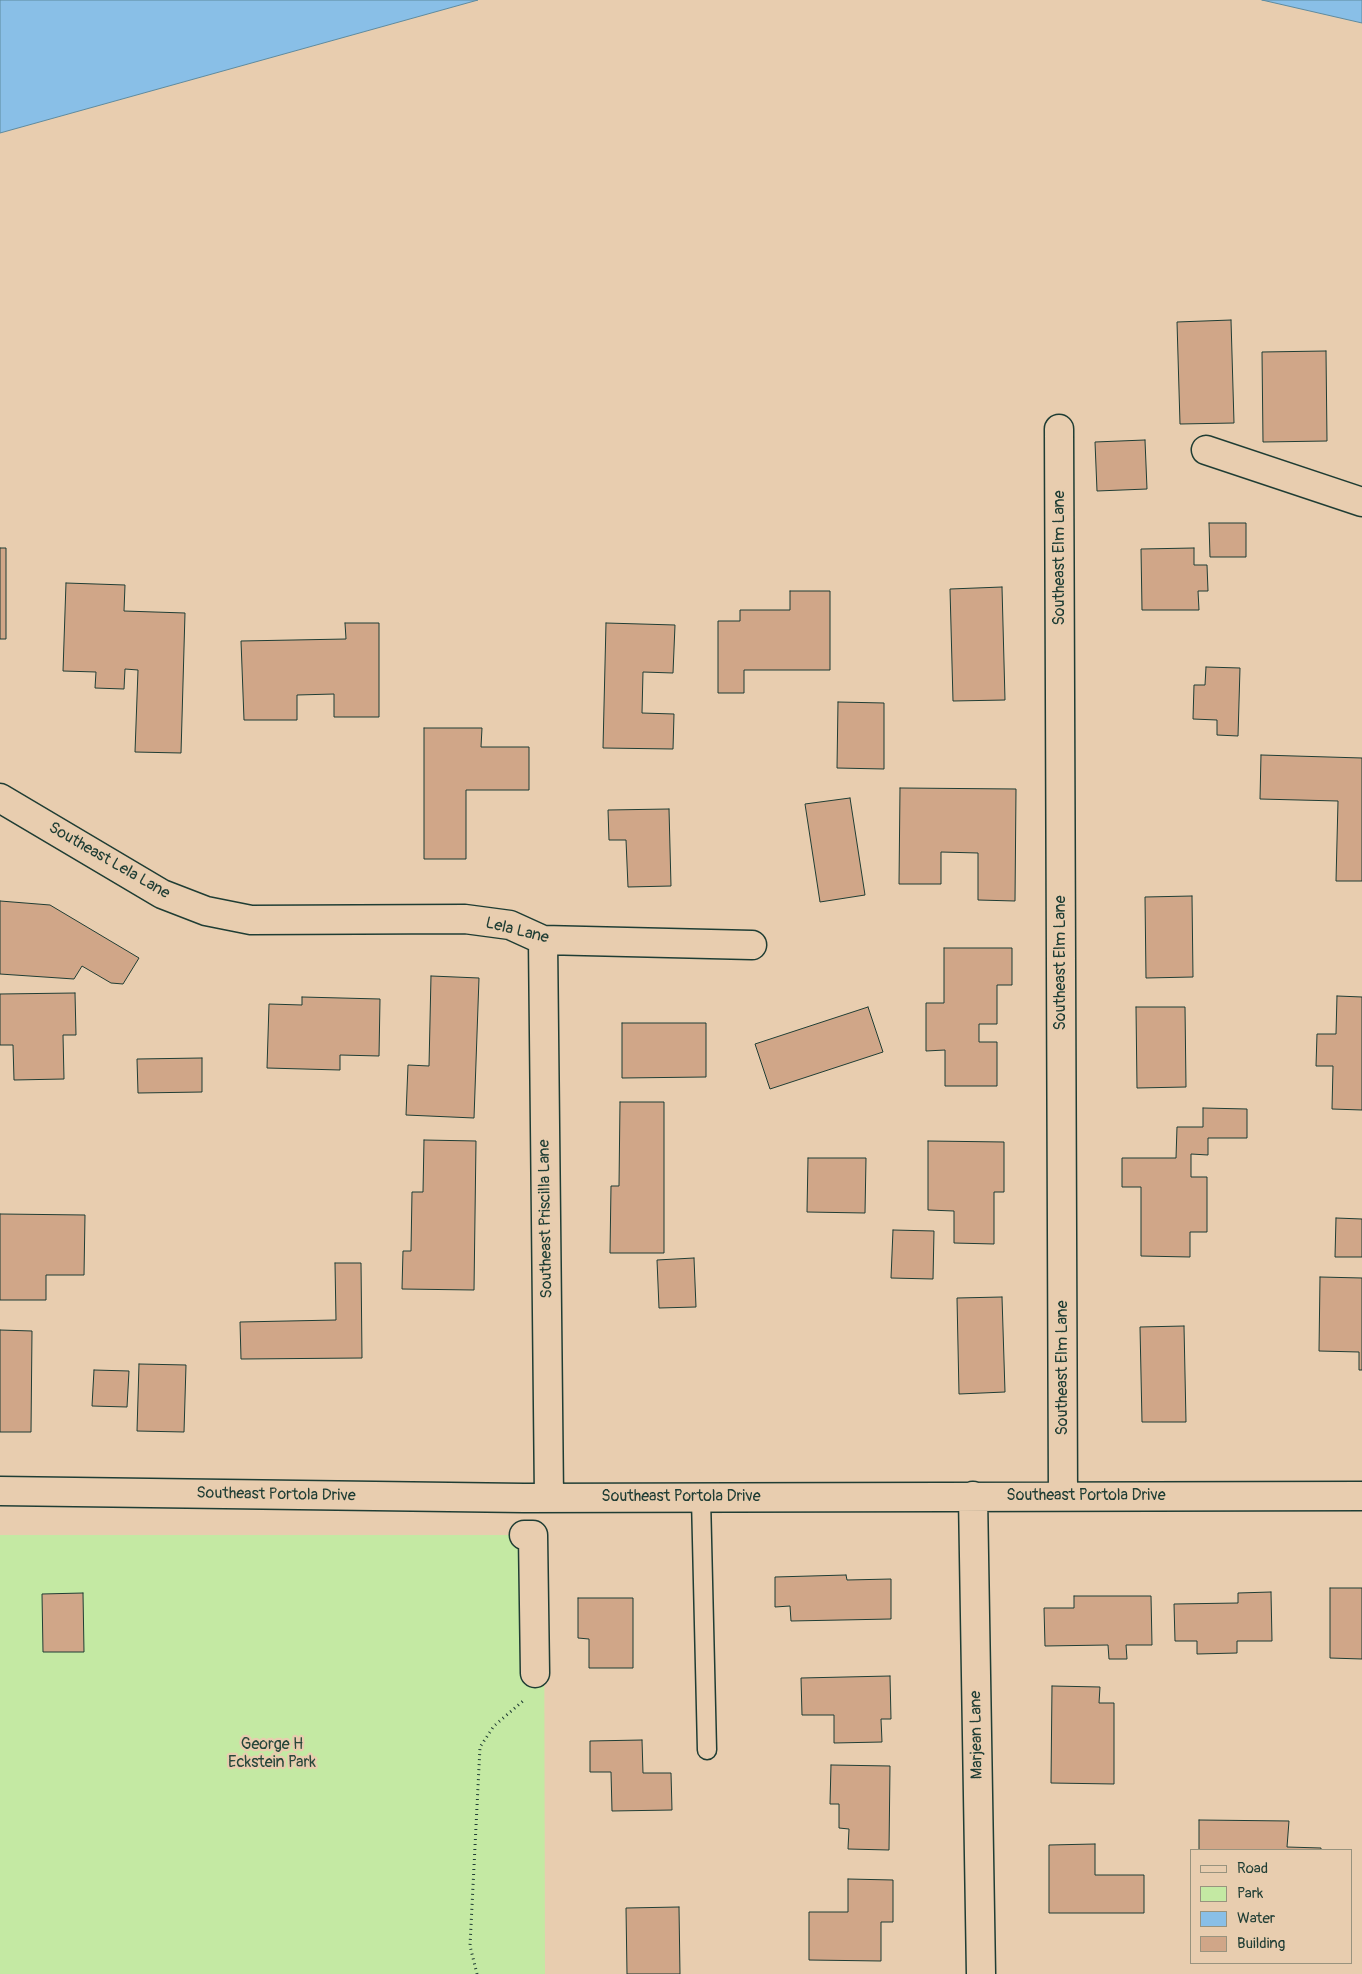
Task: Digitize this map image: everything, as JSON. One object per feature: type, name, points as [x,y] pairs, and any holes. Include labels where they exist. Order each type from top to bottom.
[{"type":"street","name":"Southeast Elm Lane","points":[[1059,429],[1063,1496]]},
{"type":"street","points":[[1206,450],[1362,502]]},
{"type":"street","name":"Southeast Lela Lane","points":[[0,798],[162,894],[206,911],[251,920]]},
{"type":"street","name":"Lela Lane","points":[[251,920],[465,919],[510,925],[543,940],[752,945]]},
{"type":"street","name":"Southeast Priscilla Lane","points":[[543,940],[549,1498]]},
{"type":"street","name":"Southeast Portola Drive","points":[[0,1492],[549,1498],[1362,1496]]},
{"type":"street","name":"Marjean Lane","points":[[973,1496],[980,1974]]},
{"type":"street","points":[[524,1535],[533,1535],[536,1673]]},
{"type":"lane","points":[[700,1498],[707,1750]]},
{"type":"path","points":[[477,1974],[470,1946],[480,1747],[494,1726],[533,1692],[536,1673]]},
{"type":"green space","name":"George H Eckstein Park","points":[[0,1535],[544,1535],[545,1974],[0,1974]]},
{"type":"water","points":[[0,0],[478,0],[0,133]]},
{"type":"water","points":[[1262,0],[1362,0],[1362,23]]},
{"type":"building","points":[[1231,320],[1234,423],[1180,424],[1177,322]]},
{"type":"building","points":[[1326,351],[1327,441],[1263,442],[1262,352]]},
{"type":"building","points":[[1145,440],[1147,489],[1097,491],[1095,442]]},
{"type":"building","points":[[1209,523],[1246,523],[1246,557],[1210,557]]},
{"type":"building","points":[[0,548],[6,548],[6,639],[0,639]]},
{"type":"building","points":[[1194,548],[1194,565],[1207,565],[1208,591],[1198,591],[1199,610],[1142,610],[1141,549]]},
{"type":"building","points":[[66,583],[125,585],[124,611],[185,613],[181,753],[135,752],[138,670],[125,669],[124,689],[95,688],[96,672],[63,671]]},
{"type":"building","points":[[1002,587],[1005,700],[953,701],[950,589]]},
{"type":"building","points":[[790,591],[830,591],[830,670],[744,670],[744,693],[718,693],[718,621],[740,621],[740,610],[790,610]]},
{"type":"building","points":[[345,623],[379,623],[379,717],[334,717],[334,694],[297,695],[297,720],[244,720],[241,641],[346,639]]},
{"type":"building","points":[[606,623],[675,625],[673,673],[643,672],[642,713],[674,714],[673,749],[603,748]]},
{"type":"building","points":[[1206,667],[1240,668],[1238,736],[1217,735],[1217,720],[1193,719],[1194,685],[1205,685]]},
{"type":"building","points":[[838,702],[884,703],[884,769],[837,768]]},
{"type":"building","points":[[424,728],[482,728],[481,747],[529,747],[529,790],[466,790],[466,859],[424,859]]},
{"type":"building","points":[[1261,755],[1362,758],[1362,881],[1336,881],[1338,801],[1260,799]]},
{"type":"building","points":[[900,788],[1016,789],[1015,901],[978,900],[978,853],[941,852],[941,884],[899,884]]},
{"type":"building","points":[[850,798],[865,895],[820,902],[805,804]]},
{"type":"building","points":[[669,809],[671,886],[628,887],[626,840],[609,840],[608,810]]},
{"type":"building","points":[[1192,896],[1193,977],[1146,978],[1145,897]]},
{"type":"building","points":[[0,901],[50,905],[139,958],[123,984],[111,983],[82,966],[74,979],[0,974]]},
{"type":"building","points":[[944,948],[1012,948],[1012,985],[997,985],[997,1024],[979,1024],[979,1042],[997,1042],[997,1086],[945,1086],[945,1050],[926,1051],[926,1003],[944,1003]]},
{"type":"building","points":[[431,976],[479,978],[474,1118],[406,1115],[408,1065],[429,1066]]},
{"type":"building","points":[[75,993],[76,1035],[63,1035],[64,1079],[14,1080],[13,1045],[0,1045],[0,994]]},
{"type":"building","points":[[1337,996],[1362,997],[1362,1110],[1332,1109],[1333,1066],[1316,1066],[1317,1034],[1336,1034]]},
{"type":"building","points":[[302,997],[380,999],[379,1056],[340,1055],[340,1070],[267,1068],[269,1004],[302,1005]]},
{"type":"building","points":[[868,1007],[883,1052],[770,1089],[755,1044]]},
{"type":"building","points":[[1136,1007],[1185,1007],[1186,1087],[1137,1088]]},
{"type":"building","points":[[622,1023],[706,1023],[706,1077],[622,1078]]},
{"type":"building","points":[[202,1058],[202,1092],[138,1093],[137,1059]]},
{"type":"building","points":[[620,1102],[664,1102],[664,1253],[610,1253],[611,1186],[619,1186]]},
{"type":"building","points":[[1203,1108],[1247,1109],[1247,1138],[1208,1138],[1208,1155],[1191,1154],[1191,1177],[1207,1177],[1207,1232],[1190,1232],[1190,1257],[1141,1256],[1141,1187],[1122,1187],[1122,1158],[1176,1158],[1177,1127],[1203,1127]]},
{"type":"building","points":[[424,1140],[476,1141],[474,1290],[402,1289],[403,1251],[411,1251],[412,1192],[423,1192]]},
{"type":"building","points":[[928,1141],[1004,1142],[1004,1192],[994,1192],[994,1244],[954,1243],[954,1211],[928,1210]]},
{"type":"building","points":[[808,1158],[866,1158],[865,1213],[807,1212]]},
{"type":"building","points":[[0,1214],[85,1215],[84,1275],[46,1275],[46,1300],[0,1300]]},
{"type":"building","points":[[1336,1218],[1362,1219],[1362,1257],[1335,1257]]},
{"type":"building","points":[[893,1230],[934,1231],[933,1279],[891,1278]]},
{"type":"building","points":[[694,1258],[696,1307],[659,1308],[657,1260]]},
{"type":"building","points":[[335,1263],[361,1263],[362,1358],[241,1359],[240,1322],[336,1320]]},
{"type":"building","points":[[1320,1277],[1362,1278],[1362,1370],[1359,1370],[1359,1352],[1319,1351]]},
{"type":"building","points":[[1002,1297],[1005,1392],[959,1394],[957,1298]]},
{"type":"building","points":[[1184,1326],[1186,1422],[1142,1422],[1140,1327]]},
{"type":"building","points":[[0,1330],[32,1331],[31,1432],[0,1432]]},
{"type":"building","points":[[139,1364],[186,1365],[184,1432],[137,1431]]},
{"type":"building","points":[[94,1370],[129,1371],[127,1407],[92,1406]]},
{"type":"building","points":[[846,1575],[847,1580],[891,1579],[891,1619],[791,1621],[790,1606],[775,1607],[775,1577]]},
{"type":"building","points":[[1330,1588],[1362,1588],[1362,1659],[1330,1658]]},
{"type":"building","points":[[1271,1592],[1272,1641],[1237,1641],[1237,1653],[1197,1654],[1197,1641],[1175,1641],[1174,1604],[1238,1603],[1238,1593]]},
{"type":"building","points":[[83,1593],[84,1652],[43,1652],[42,1594]]},
{"type":"building","points":[[1074,1596],[1151,1596],[1152,1645],[1126,1645],[1127,1659],[1109,1659],[1108,1645],[1045,1646],[1044,1608],[1074,1608]]},
{"type":"building","points":[[578,1598],[633,1598],[633,1668],[589,1668],[589,1639],[578,1638]]},
{"type":"building","points":[[890,1676],[891,1719],[881,1719],[882,1742],[834,1743],[834,1715],[802,1715],[801,1678]]},
{"type":"building","points":[[1052,1686],[1100,1687],[1099,1703],[1114,1703],[1114,1784],[1051,1783]]},
{"type":"building","points":[[642,1740],[643,1773],[671,1773],[672,1810],[612,1811],[611,1772],[590,1772],[590,1741]]},
{"type":"building","points":[[831,1765],[890,1766],[889,1850],[848,1849],[849,1829],[839,1828],[839,1804],[830,1804]]},
{"type":"building","points":[[1199,1820],[1289,1821],[1287,1847],[1321,1848],[1321,1849],[1199,1849]]},
{"type":"building","points":[[1095,1844],[1095,1875],[1144,1875],[1144,1913],[1049,1913],[1049,1845]]},
{"type":"building","points":[[848,1879],[893,1880],[893,1922],[881,1922],[881,1961],[809,1960],[809,1912],[848,1912]]},
{"type":"building","points":[[679,1907],[680,1974],[627,1974],[626,1908]]}]
